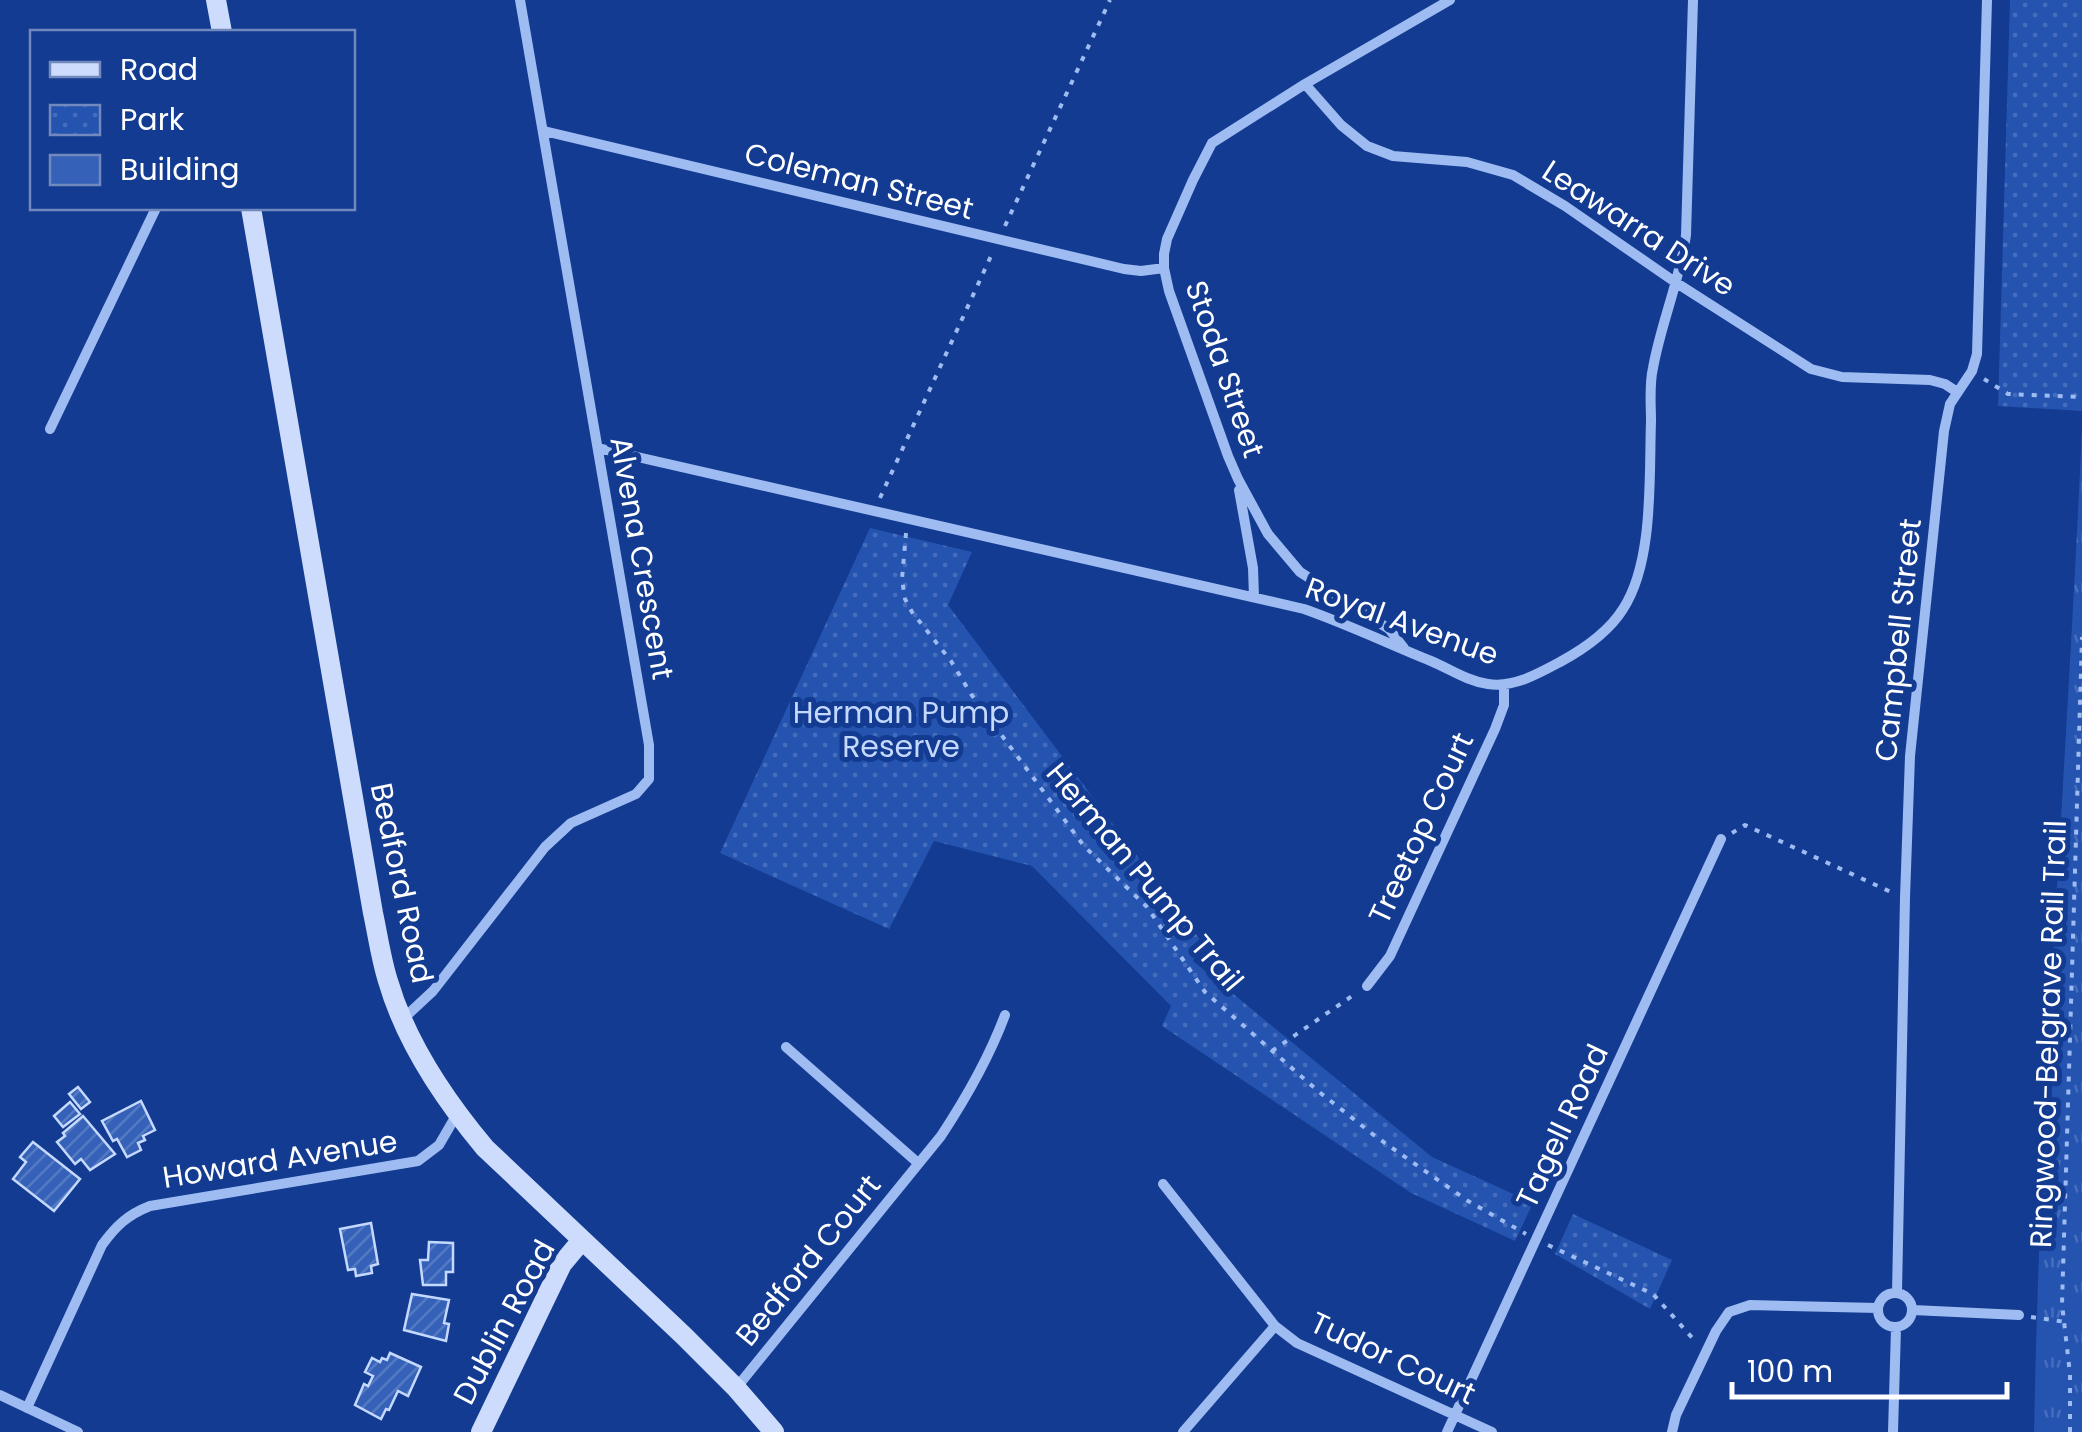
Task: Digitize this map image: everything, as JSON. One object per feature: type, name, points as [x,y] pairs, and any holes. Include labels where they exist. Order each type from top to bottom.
[{"type":"main road","points":[[216,0],[222,30]]},
{"type":"main road","name":"Bedford Road","points":[[251,210],[373,913],[388,981],[402,1020],[457,1114],[485,1148],[684,1336],[774,1432]]},
{"type":"main road","name":"Dublin Road","points":[[481,1432],[562,1264],[582,1240]]},
{"type":"street","name":"Alvena Crescent","points":[[402,1020],[433,992],[546,846],[571,823],[636,794],[649,779],[648,745],[520,0]]},
{"type":"street","name":"Stoda Street","points":[[1408,652],[1390,630],[1300,572],[1268,534],[1238,480],[1169,290],[1164,254],[1172,226],[1212,143],[1450,0]]},
{"type":"street","name":"Royal Avenue","points":[[598,448],[1320,614],[1474,681],[1504,685],[1544,670],[1594,642],[1624,608],[1642,558],[1648,510],[1652,372],[1686,235],[1693,0]]},
{"type":"street","name":"Campbell Street","points":[[1897,1292],[1910,756],[1944,431],[1950,404],[1972,372],[1978,337],[1987,0]]},
{"type":"street","name":"Leawarra Drive","points":[[1305,84],[1367,146],[1393,156],[1467,162],[1513,176],[1812,369],[1842,376],[1930,380],[1958,392]]},
{"type":"street","name":"Coleman Street","points":[[544,131],[1124,269],[1164,268]]},
{"type":"street","points":[[50,429],[155,210]]},
{"type":"street","name":"Stoda Street","points":[[1238,480],[1254,597]]},
{"type":"street","name":"Treetop Court","points":[[1367,986],[1390,956],[1495,729],[1504,705],[1504,685]]},
{"type":"street","name":"Tagell Road","points":[[1448,1432],[1721,840]]},
{"type":"street","name":"Bedford Court","points":[[736,1388],[941,1136],[996,1039],[1004,1015]]},
{"type":"street","name":"Bedford Court","points":[[786,1048],[918,1163]]},
{"type":"street","name":"Howard Avenue","points":[[27,1408],[102,1246],[132,1213],[150,1206],[418,1161],[439,1146],[457,1114]]},
{"type":"street","name":"Tudor Court","points":[[1163,1184],[1275,1326],[1297,1343],[1492,1432]]},
{"type":"street","points":[[1897,1292],[1910,1300],[1913,1310],[1906,1324],[1896,1328],[1884,1324],[1878,1308],[1886,1294],[1897,1292]]},
{"type":"street","points":[[1672,1432],[1676,1415],[1723,1319],[1738,1308],[1878,1308]]},
{"type":"street","points":[[1913,1310],[2019,1315]]},
{"type":"street","points":[[1183,1432],[1275,1326]]},
{"type":"street","points":[[1892,1432],[1896,1328]]},
{"type":"street","points":[[0,1396],[78,1432]]},
{"type":"path","points":[[1005,226],[1110,0]]},
{"type":"path","points":[[878,502],[991,256]]},
{"type":"path","points":[[1972,372],[2008,394],[2082,397]]},
{"type":"path","name":"Herman Pump Trail","points":[[907,518],[902,579],[904,598],[912,612],[1084,846],[1147,908],[1204,992],[1375,1136],[1468,1201],[1537,1240],[1653,1294],[1706,1353]]},
{"type":"path","name":"Ringwood-Belgrave Rail Trail","points":[[2070,1432],[2070,1374],[2062,1304],[2082,637]]},
{"type":"path","points":[[1721,840],[1745,825],[1905,898]]},
{"type":"path","points":[[1272,1051],[1367,986]]},
{"type":"path","points":[[2019,1315],[2066,1322]]},
{"type":"green space","points":[[2010,0],[2082,0],[2082,411],[1998,406]]},
{"type":"green space","points":[[2082,428],[2082,1432],[2034,1432],[2048,1055]]},
{"type":"green space","name":"Herman Pump Reserve","points":[[870,528],[972,552],[948,605],[1202,942],[1193,961],[1432,1157],[1533,1203],[1515,1241],[1411,1193],[1162,1026],[1171,1006],[1032,866],[934,841],[889,929],[720,853]]},
{"type":"green space","points":[[1573,1214],[1672,1260],[1650,1309],[1555,1254]]},
{"type":"building","points":[[78,1087],[90,1102],[81,1109],[69,1094]]},
{"type":"building","points":[[141,1101],[155,1130],[138,1143],[141,1150],[127,1157],[102,1121]]},
{"type":"building","points":[[70,1102],[80,1114],[63,1127],[54,1116]]},
{"type":"building","points":[[83,1116],[115,1154],[90,1170],[81,1159],[75,1164],[57,1142]]},
{"type":"building","points":[[33,1142],[80,1179],[54,1211],[13,1179],[26,1162],[20,1157]]},
{"type":"building","points":[[371,1223],[378,1264],[371,1266],[372,1273],[356,1276],[355,1269],[348,1270],[340,1229]]},
{"type":"building","points":[[429,1242],[453,1243],[453,1272],[446,1272],[446,1285],[423,1285],[420,1260],[428,1260]]},
{"type":"building","points":[[412,1294],[449,1300],[444,1323],[449,1324],[446,1341],[404,1330]]},
{"type":"building","points":[[390,1353],[421,1367],[408,1396],[398,1391],[381,1419],[355,1405],[364,1384],[368,1386],[373,1376],[365,1372],[372,1358],[380,1362],[382,1358],[387,1360]]}]
